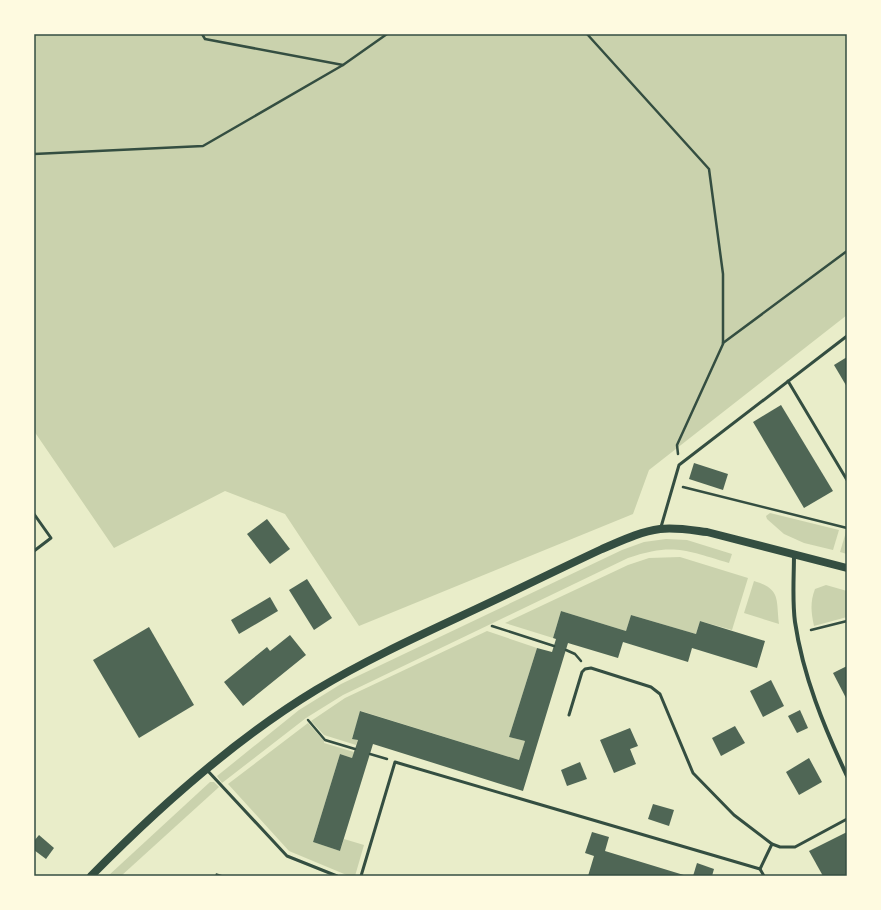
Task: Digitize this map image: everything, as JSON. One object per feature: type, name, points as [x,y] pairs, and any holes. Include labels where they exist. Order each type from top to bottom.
[{"type":"main road","points":[[91,876],[144,822],[270,721],[316,690],[366,662],[580,559],[632,536],[660,529],[684,529],[707,532],[847,568]]},
{"type":"street","points":[[794,554],[793,590],[795,622],[807,672],[827,733],[847,776]]},
{"type":"lane","points":[[660,529],[680,465],[847,336]]},
{"type":"lane","points":[[788,381],[847,480]]},
{"type":"lane","points":[[34,514],[51,538],[34,551]]},
{"type":"lane","points":[[569,715],[582,672],[585,669],[591,668],[651,687],[660,694],[693,773],[734,815],[772,844],[787,848],[795,847],[847,819]]},
{"type":"lane","points":[[362,876],[395,762],[760,869],[764,876]]},
{"type":"lane","points":[[207,770],[287,856],[337,876]]},
{"type":"lane","points":[[760,869],[772,844]]},
{"type":"path","points":[[202,34],[205,39],[343,65]]},
{"type":"path","points":[[34,154],[203,146],[343,65],[387,34]]},
{"type":"path","points":[[587,34],[709,168],[723,274],[723,344],[677,445],[680,465]]},
{"type":"path","points":[[723,344],[847,251]]},
{"type":"path","points":[[674,485],[847,528]]},
{"type":"path","points":[[843,527],[847,525]]},
{"type":"path","points":[[811,630],[847,621]]},
{"type":"path","points":[[492,626],[554,646]]},
{"type":"path","points":[[566,650],[574,654],[585,669]]},
{"type":"path","points":[[308,720],[325,740],[355,749]]},
{"type":"path","points":[[370,754],[395,762]]},
{"type":"green space","points":[[34,34],[847,34],[847,315],[649,470],[633,514],[359,626],[285,514],[225,491],[114,548],[34,431]]},
{"type":"green space","points":[[770,513],[839,530],[833,550],[804,543],[784,534],[767,519],[766,516]]},
{"type":"green space","points":[[847,532],[847,554],[840,552]]},
{"type":"green space","points":[[666,539],[687,540],[732,554],[729,563],[679,550],[643,553],[628,558],[343,695],[306,718],[222,783],[217,776],[299,710],[341,684],[622,550],[644,542]]},
{"type":"green space","points":[[680,557],[748,578],[732,630],[700,621],[696,634],[631,615],[626,631],[561,611],[553,638],[505,623],[628,565],[649,558]]},
{"type":"green space","points":[[754,581],[769,588],[776,596],[779,624],[744,613]]},
{"type":"green space","points":[[826,585],[847,591],[847,617],[814,626],[812,616],[813,594],[815,589]]},
{"type":"green space","points":[[487,631],[537,648],[509,737],[525,741],[519,760],[361,711],[352,738],[358,740],[356,745],[324,735],[311,721],[345,698]]},
{"type":"green space","points":[[308,723],[324,741],[324,743],[354,752],[352,758],[340,754],[313,842],[340,851],[344,839],[364,845],[355,876],[349,876],[289,851],[228,784]]},
{"type":"green space","points":[[210,782],[214,782],[219,787],[121,876],[108,876]]},
{"type":"building","points":[[847,357],[847,387],[834,365]]},
{"type":"building","points":[[781,405],[833,491],[804,508],[753,422]]},
{"type":"building","points":[[694,463],[728,474],[723,490],[689,479]]},
{"type":"building","points":[[267,519],[290,549],[270,564],[247,534]]},
{"type":"building","points":[[307,579],[332,618],[314,630],[289,590]]},
{"type":"building","points":[[270,597],[278,611],[239,634],[231,620]]},
{"type":"building","points":[[561,611],[626,631],[631,615],[696,634],[700,621],[765,641],[757,668],[692,648],[688,662],[623,642],[618,658],[568,643],[523,791],[373,744],[340,851],[313,842],[340,754],[352,758],[358,740],[352,739],[360,711],[519,760],[525,741],[509,737],[537,648],[552,652],[556,639],[553,638]]},
{"type":"building","points":[[149,627],[194,705],[139,738],[93,660]]},
{"type":"building","points":[[290,635],[306,655],[243,706],[224,682],[267,647],[270,651]]},
{"type":"building","points":[[847,666],[847,697],[846,698],[833,673]]},
{"type":"building","points":[[771,680],[784,706],[763,717],[750,691]]},
{"type":"building","points":[[800,710],[808,728],[797,733],[788,716]]},
{"type":"building","points":[[735,726],[745,743],[721,756],[712,738]]},
{"type":"building","points":[[630,728],[638,746],[630,749],[636,764],[614,773],[600,740]]},
{"type":"building","points":[[809,758],[822,782],[799,795],[786,772]]},
{"type":"building","points":[[580,762],[587,779],[567,786],[561,770]]},
{"type":"building","points":[[653,804],[674,810],[669,826],[648,819]]},
{"type":"building","points":[[592,832],[609,837],[605,851],[687,876],[588,876],[594,856],[585,853]]},
{"type":"building","points":[[847,832],[847,876],[823,876],[809,851]]},
{"type":"building","points":[[39,835],[54,848],[46,859],[34,850],[34,841]]},
{"type":"building","points":[[697,863],[714,869],[712,876],[693,876]]},
{"type":"building","points":[[216,873],[225,876],[215,876]]}]
